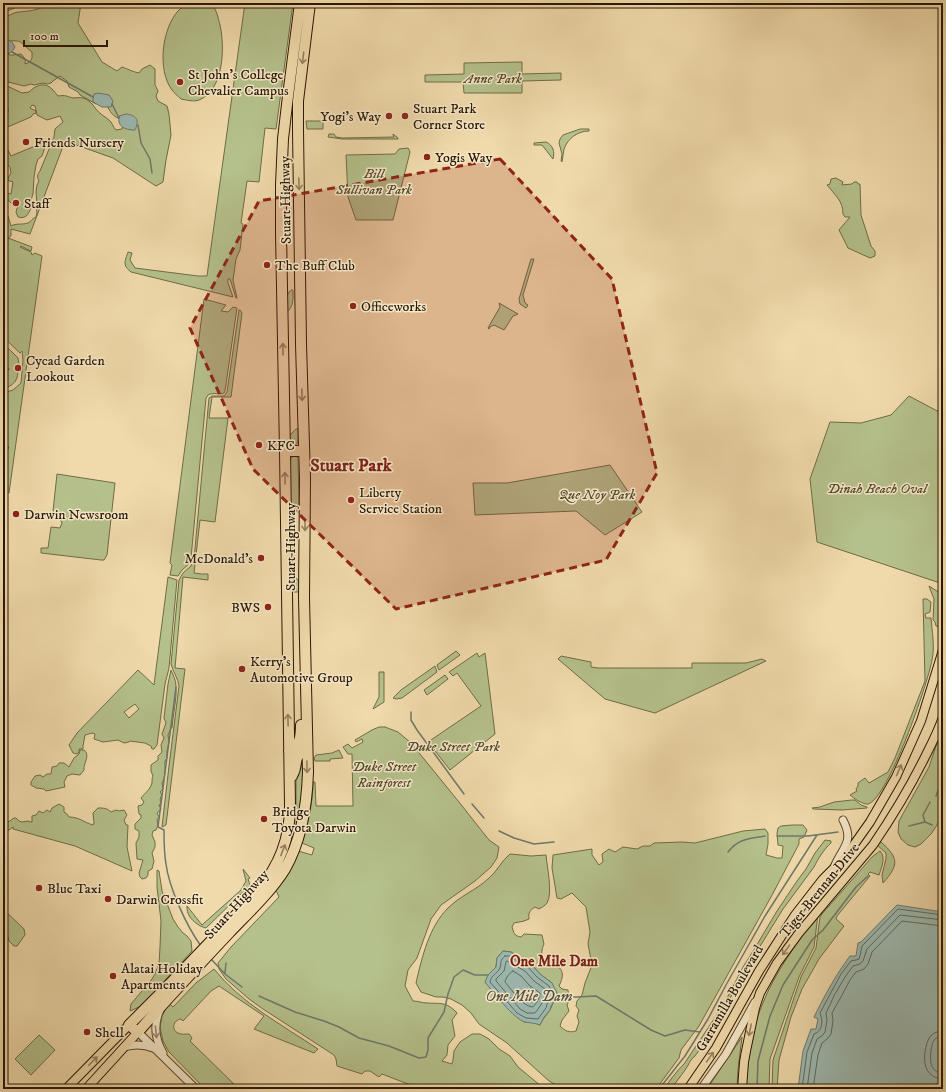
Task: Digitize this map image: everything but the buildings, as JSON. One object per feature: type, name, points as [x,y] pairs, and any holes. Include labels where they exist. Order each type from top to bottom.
[{"type":"highway","name":"Stuart Highway","points":[[129,1025],[269,890],[289,860],[300,833],[305,812],[307,790],[307,748],[304,598],[304,451],[298,142],[298,101],[303,19],[300,3]]},
{"type":"highway","name":"Stuart Highway","points":[[210,948],[258,892],[275,869],[284,846],[290,816],[283,315],[280,233],[281,185],[283,142],[288,96],[303,19],[310,3]]},
{"type":"highway","points":[[283,142],[298,142]]},
{"type":"highway","points":[[283,315],[301,314]]},
{"type":"highway","points":[[285,451],[304,451]]},
{"type":"highway","points":[[287,598],[304,598]]},
{"type":"highway","points":[[289,750],[296,747],[300,736],[301,705],[306,678]]},
{"type":"highway","points":[[289,781],[294,772],[297,756],[307,748]]},
{"type":"highway","name":"Stuart Highway","points":[[138,1032],[168,998],[197,961]]},
{"type":"highway","points":[[129,1025],[138,1032]]},
{"type":"main road","name":"Tiger Brennan Drive","points":[[867,828],[896,777],[921,721],[943,650]]},
{"type":"main road","name":"Tiger Brennan Drive","points":[[742,1089],[746,1051],[755,1008],[760,993],[777,963],[799,933],[879,836],[908,790],[939,730],[943,717]]},
{"type":"main road","name":"Garramilla Boulevard","points":[[688,1089],[716,1048],[759,971],[785,930],[809,896],[834,867],[846,856],[867,828]]},
{"type":"main road","points":[[66,1089],[129,1025]]},
{"type":"main road","points":[[86,1089],[138,1032]]},
{"type":"street","points":[[834,867],[848,840],[847,828],[843,820]]},
{"type":"street","name":"Garramilla Boulevard","points":[[701,1089],[726,1054],[760,993]]},
{"type":"street","points":[[168,998],[158,1016],[155,1030],[161,1049],[172,1065]]},
{"type":"street","points":[[138,1032],[196,1089]]},
{"type":"street","points":[[124,1047],[139,1044],[157,1050]]},
{"type":"highlighted area","points":[[500,159],[612,279],[657,473],[606,560],[396,609],[253,469],[190,328],[259,201]]},
{"type":"green space","points":[[201,2],[212,5],[217,14],[222,34],[221,67],[218,78],[214,87],[207,95],[195,101],[181,99],[173,91],[167,82],[163,61],[163,50],[168,28],[178,11],[188,3]]},
{"type":"green space","points":[[3,3],[42,3],[38,5],[19,6],[3,13]]},
{"type":"green space","points":[[47,3],[81,3],[78,23],[102,62],[117,71],[122,67],[139,73],[142,69],[150,65],[155,69],[155,85],[158,91],[156,96],[158,101],[167,106],[171,135],[163,182],[156,186],[113,158],[65,141],[30,234],[11,229],[11,236],[8,238],[32,247],[31,251],[21,246],[20,247],[31,252],[32,255],[35,253],[42,256],[9,493],[3,491],[3,479],[7,463],[3,462],[3,454],[7,454],[6,452],[9,447],[3,446],[3,393],[13,390],[21,383],[23,360],[22,351],[20,353],[3,337],[3,210],[8,216],[11,226],[28,223],[36,217],[36,192],[39,181],[38,175],[54,137],[55,129],[63,122],[60,116],[47,120],[37,115],[35,106],[32,105],[30,108],[36,111],[36,113],[31,117],[3,129],[3,112],[7,114],[8,108],[5,102],[3,103],[3,84],[22,93],[29,92],[40,85],[46,85],[58,96],[86,99],[110,121],[116,130],[122,129],[123,123],[123,119],[116,117],[113,114],[102,97],[96,104],[69,87],[67,81],[60,76],[51,83],[47,84],[31,84],[24,86],[8,82],[7,80],[3,82],[3,44],[9,50],[9,55],[21,54],[24,58],[25,64],[30,62],[32,52],[19,41],[6,41],[3,38],[3,19],[16,12],[40,8]]},
{"type":"green space","points":[[245,3],[293,3],[276,129],[265,128],[259,182],[247,181],[241,223],[243,224],[240,250],[236,259],[233,280],[236,298],[230,279],[228,279],[228,283],[233,297],[131,272],[126,267],[125,263],[128,252],[132,253],[130,260],[135,268],[207,276]]},
{"type":"green space","name":"Anne Park","points":[[522,62],[522,74],[561,73],[561,80],[522,81],[522,93],[464,93],[463,82],[425,82],[425,75],[464,74],[464,63]]},
{"type":"green space","points":[[306,121],[323,121],[323,129],[307,129]]},
{"type":"green space","points":[[580,129],[589,129],[589,131],[581,132],[571,138],[564,149],[562,162],[562,154],[559,143],[560,139],[563,135]]},
{"type":"green space","points":[[329,134],[334,134],[336,137],[342,138],[394,137],[393,134],[398,139],[342,139],[328,137]]},
{"type":"green space","points":[[546,142],[553,149],[553,159],[542,145],[534,145],[534,143]]},
{"type":"green space","points":[[3,143],[11,156],[35,146],[46,144],[42,156],[38,159],[36,165],[33,194],[30,203],[31,208],[25,217],[18,217],[16,212],[19,201],[14,200],[13,205],[8,200],[3,200],[3,186],[7,186],[6,193],[11,194],[13,182],[7,180],[11,173],[10,167],[8,165],[3,165]]},
{"type":"green space","name":"Bill Sullivan Park","points":[[408,148],[410,152],[393,220],[356,220],[348,197],[346,155],[395,154],[399,149]]},
{"type":"green space","points":[[836,178],[843,182],[842,185],[852,184],[854,182],[860,184],[861,215],[871,246],[875,251],[875,256],[870,258],[848,248],[839,230],[850,217],[845,217],[843,214],[842,205],[827,185],[830,184],[831,179]]},
{"type":"green space","points":[[531,259],[534,259],[523,295],[525,303],[528,305],[526,308],[520,304],[519,299]]},
{"type":"green space","points":[[291,290],[293,290],[293,301],[288,311],[287,296]]},
{"type":"green space","points":[[204,299],[226,305],[221,311],[228,312],[233,307],[237,308],[225,391],[222,394],[210,394],[206,398],[191,558],[189,564],[178,576],[170,575],[172,565],[170,563]]},
{"type":"green space","points":[[499,303],[518,314],[513,316],[504,330],[494,325],[489,329],[488,328],[500,307]]},
{"type":"green space","points":[[239,310],[242,313],[231,397],[212,397],[209,418],[228,418],[215,522],[200,520],[194,573],[208,574],[208,580],[183,577],[175,668],[185,669],[166,825],[162,827],[179,686],[171,664],[179,580],[183,573],[191,566],[194,559],[209,398],[212,396],[224,396],[227,392]]},
{"type":"green space","points":[[3,343],[18,358],[19,364],[16,365],[16,370],[18,370],[15,382],[3,389]]},
{"type":"green space","name":"Dinah Beach Oval","points":[[909,396],[943,414],[943,584],[817,542],[810,479],[830,422],[861,423],[891,415]]},
{"type":"green space","points":[[296,429],[298,429],[298,440],[297,444],[293,445],[290,442],[289,436]]},
{"type":"green space","points":[[294,455],[297,456],[298,459],[299,502],[298,506],[290,515],[290,460]]},
{"type":"green space","name":"Que Noy Park","points":[[610,465],[642,512],[605,535],[576,511],[475,515],[473,483],[507,483]]},
{"type":"green space","points":[[57,474],[115,483],[107,555],[104,560],[41,553],[41,548],[48,548],[51,527],[60,528],[62,523],[53,511]]},
{"type":"green space","points":[[292,573],[300,583],[300,590],[298,592],[294,592],[291,588],[290,574]]},
{"type":"green space","points":[[168,577],[177,580],[169,668],[165,684],[157,745],[154,749],[152,749],[151,746],[145,743],[130,741],[124,743],[118,740],[103,742],[94,739],[95,734],[92,733],[85,735],[83,749],[79,749],[77,754],[73,753],[69,745],[77,733],[138,670],[154,685]],"holes":[[[135,704],[139,709],[129,718],[124,712]]]},
{"type":"green space","points":[[929,586],[943,595],[942,627],[936,626],[933,620],[934,599]]},
{"type":"green space","points":[[923,599],[927,599],[931,602],[930,612],[925,614],[926,618],[931,618],[933,639],[933,655],[929,673],[906,739],[886,783],[876,797],[868,804],[864,803],[850,795],[857,791],[856,789],[858,783],[865,778],[869,783],[888,772],[895,758],[925,681]]},
{"type":"green space","points":[[456,651],[460,655],[439,670],[437,665]]},
{"type":"green space","name":"Duke Street Park","points":[[477,653],[479,657],[485,653],[495,734],[450,770],[428,742],[481,706],[457,673],[453,676],[449,672]]},
{"type":"green space","points":[[561,656],[591,662],[591,667],[598,668],[692,668],[692,663],[746,663],[762,659],[766,661],[655,713],[605,699],[558,659]]},
{"type":"green space","points":[[435,666],[437,672],[402,698],[393,698],[401,690]]},
{"type":"green space","points":[[171,670],[176,682],[176,696],[172,728],[168,735],[169,742],[167,758],[165,761],[164,779],[162,783],[163,789],[160,792],[162,794],[159,806],[161,808],[157,813],[159,817],[157,820],[158,825],[156,830],[153,831],[152,835],[155,842],[155,847],[152,853],[154,861],[152,869],[148,871],[146,878],[142,879],[139,873],[143,860],[137,859],[136,843],[139,837],[139,831],[135,829],[135,824],[141,818],[138,806],[142,805],[144,802],[141,798],[149,790],[152,783],[153,776],[151,765],[158,760],[158,756],[162,752],[161,745],[164,738],[162,734],[166,723],[164,718]]},
{"type":"green space","points":[[379,672],[384,672],[384,702],[373,709],[379,697]]},
{"type":"green space","points":[[445,675],[448,679],[427,695],[424,690]]},
{"type":"green space","name":"Duke Street Rainforest","points":[[379,727],[385,727],[398,732],[411,743],[489,840],[499,847],[497,858],[491,867],[475,881],[441,905],[431,919],[417,958],[408,970],[405,986],[413,1001],[443,1004],[450,1007],[457,1013],[452,1020],[455,1036],[448,1045],[447,1055],[442,1061],[452,1064],[454,1051],[460,1042],[472,1034],[480,1034],[489,1039],[499,1049],[510,1056],[518,1067],[541,1086],[549,1089],[463,1089],[466,1085],[462,1084],[459,1089],[421,1089],[382,1074],[379,1077],[370,1071],[365,1071],[362,1074],[337,1066],[334,1055],[249,999],[226,979],[219,969],[218,963],[231,947],[279,897],[276,890],[298,851],[312,855],[314,848],[302,843],[310,812],[313,782],[315,782],[316,806],[353,806],[352,754],[348,754],[343,747],[348,744],[352,748],[363,742],[362,739],[356,742],[355,740]]},
{"type":"green space","points":[[943,734],[943,810],[937,825],[931,834],[921,844],[915,847],[908,845],[901,839],[898,832],[899,821],[929,767],[939,737]]},
{"type":"green space","points":[[80,750],[84,750],[87,755],[84,770],[80,775],[72,774],[67,776],[64,782],[65,787],[46,791],[31,785],[31,782],[35,776],[40,775],[43,777],[47,774],[51,774],[52,767],[57,766],[59,763],[64,763],[69,767],[74,758],[79,754]]},
{"type":"green space","points":[[339,750],[343,758],[330,759],[330,761],[315,761],[314,758],[316,755],[332,753]]},
{"type":"green space","points":[[299,761],[302,761],[303,763],[303,796],[297,833],[279,870],[292,830],[296,810],[296,775]]},
{"type":"green space","points":[[855,800],[867,808],[842,810],[812,808],[834,802]]},
{"type":"green space","points":[[59,804],[64,807],[64,812],[69,817],[93,825],[93,813],[98,808],[105,808],[111,812],[116,810],[124,810],[127,815],[124,820],[126,825],[128,825],[127,847],[132,871],[75,846],[13,829],[13,827],[9,830],[3,831],[3,823],[14,818],[22,822],[32,822],[32,816],[36,815],[39,811],[43,813],[47,810],[50,812],[52,808]]},
{"type":"green space","points":[[803,825],[807,830],[804,837],[799,839],[799,844],[771,897],[699,1026],[681,1050],[679,1058],[656,1089],[574,1089],[558,1086],[549,1081],[507,1043],[479,1024],[471,1013],[462,1005],[451,999],[436,997],[421,992],[416,983],[431,933],[441,916],[448,908],[488,879],[510,854],[531,856],[546,855],[550,887],[549,899],[544,906],[539,909],[535,907],[533,908],[529,913],[529,919],[514,923],[512,927],[515,934],[519,937],[524,934],[542,935],[544,944],[542,954],[544,961],[545,963],[555,965],[561,969],[562,976],[559,986],[562,989],[568,990],[569,1001],[567,1005],[569,1011],[562,1020],[560,1026],[567,1031],[576,1031],[579,1022],[577,1016],[579,1010],[576,1006],[577,1001],[582,995],[592,965],[588,944],[590,932],[586,907],[572,893],[561,899],[557,898],[552,868],[553,855],[592,849],[592,855],[599,865],[603,862],[602,854],[609,849],[615,852],[623,847],[637,849],[643,846],[650,846],[654,843],[695,843],[743,831],[765,829],[768,833],[766,855],[782,858],[783,846],[778,845],[777,833],[778,828],[781,826]],"holes":[[[503,951],[511,952],[530,963],[540,974],[552,983],[556,998],[540,1025],[534,1022],[524,1022],[488,975],[496,967],[497,958]]]},
{"type":"green space","points":[[825,840],[831,841],[831,843],[819,857],[814,867],[783,909],[746,969],[711,1034],[671,1089],[664,1089],[684,1064],[724,1004],[743,967],[777,911]]},
{"type":"green space","points":[[881,842],[894,857],[895,862],[892,871],[883,883],[882,875],[886,853],[877,845]]},
{"type":"green space","points":[[880,851],[883,859],[879,875],[870,872],[868,874],[870,876],[837,916],[836,919],[844,926],[819,959],[802,989],[791,1017],[779,1060],[777,1089],[772,1089],[773,1060],[801,977],[816,948],[820,917],[872,857]]},
{"type":"green space","points":[[243,869],[250,878],[248,879],[250,885],[249,889],[247,888],[206,928],[193,921],[189,916],[187,906],[202,925],[241,890],[246,881]]},
{"type":"green space","points":[[157,870],[159,871],[162,891],[173,919],[191,941],[192,951],[143,1004],[130,1011],[131,1004],[152,979],[159,964],[161,921],[157,887]]},
{"type":"green space","points":[[3,909],[24,929],[25,935],[17,946],[14,946],[9,941],[6,930],[3,927]]},
{"type":"green space","points":[[818,914],[814,947],[799,977],[770,1059],[769,1089],[745,1089],[750,1046],[758,1015],[767,993],[794,947]]},
{"type":"green space","points":[[214,969],[249,1003],[318,1049],[314,1053],[254,1029],[264,1016],[219,986],[211,991],[183,1021],[181,1019],[178,1020],[174,1025],[174,1030],[176,1032],[189,1034],[192,1038],[190,1041],[239,1089],[205,1089],[169,1052],[163,1041],[160,1027],[162,1016],[169,1003],[173,1007],[196,983]]},
{"type":"green space","points":[[39,1035],[55,1050],[31,1075],[15,1059]]},
{"type":"green space","points":[[742,1037],[737,1089],[707,1089]]},
{"type":"water","points":[[3,39],[7,39],[12,42],[15,47],[10,53],[3,53]]},
{"type":"water","points":[[98,93],[109,95],[113,101],[111,107],[102,107],[93,102],[94,94]]},
{"type":"water","points":[[126,114],[135,117],[137,123],[135,130],[122,127],[119,123],[119,116]]},
{"type":"water","points":[[897,905],[943,912],[943,1034],[939,1060],[943,1066],[943,1089],[798,1089],[803,1051],[811,1029],[816,1029],[818,1019],[814,1017],[826,993],[850,956],[856,956],[858,943],[861,942]]},
{"type":"water","name":"One Mile Dam","points":[[503,951],[511,952],[530,963],[540,974],[552,983],[557,993],[550,1010],[540,1025],[520,1020],[504,1005],[485,982],[488,975],[496,967],[497,958]]},
{"type":"waterway","points":[[12,52],[93,97]]},
{"type":"waterway","points":[[112,104],[119,118]]},
{"type":"waterway","points":[[138,125],[141,143],[150,159],[152,173]]},
{"type":"waterway","points":[[3,370],[9,369]]},
{"type":"waterway","points":[[176,687],[158,827],[164,830],[164,851],[171,884],[185,918],[201,946]]},
{"type":"waterway","points":[[411,712],[411,720],[417,730],[464,794]]},
{"type":"waterway","points":[[936,796],[943,778]]},
{"type":"waterway","points":[[925,822],[923,815],[930,802]]},
{"type":"waterway","points":[[472,804],[484,818]]},
{"type":"waterway","points":[[909,826],[925,822],[932,825]]},
{"type":"waterway","points":[[499,831],[514,838],[534,844],[554,842]]},
{"type":"waterway","points":[[777,836],[808,836],[838,832]]},
{"type":"waterway","points":[[659,1089],[685,1056],[708,1019],[765,916],[817,835]]},
{"type":"waterway","points":[[728,852],[732,847],[740,842],[765,836]]},
{"type":"waterway","points":[[757,1089],[758,1061],[770,1016],[783,985],[812,940],[823,930],[856,887],[868,876]]},
{"type":"waterway","points":[[211,959],[225,974],[242,987]]},
{"type":"waterway","points":[[225,973],[226,963]]},
{"type":"waterway","points":[[259,996],[295,1012],[339,1027],[359,1038],[389,1046],[419,1058],[426,1057],[428,1050],[428,1038],[444,1012],[454,977],[463,970],[475,975],[488,975]]},
{"type":"waterway","points":[[556,998],[596,996],[651,1030],[665,1036],[685,1030],[700,1032]]},
{"type":"place","name":"St John's College Chevalier Campus","points":[[180,82]]},
{"type":"place","name":"Yogi's Way","points":[[389,116]]},
{"type":"place","name":"Stuart Park Corner Store","points":[[405,116]]},
{"type":"place","name":"Friends Nursery","points":[[26,142]]},
{"type":"place","name":"Yogis Way","points":[[427,157]]},
{"type":"place","name":"Staff","points":[[16,203]]},
{"type":"place","name":"The Buff Club","points":[[267,265]]},
{"type":"place","name":"Officeworks","points":[[353,306]]},
{"type":"place","name":"Cycad Garden Lookout","points":[[18,368]]},
{"type":"place","name":"KFC","points":[[259,445]]},
{"type":"place","name":"Liberty Service Station","points":[[351,500]]},
{"type":"place","name":"Darwin Newsroom","points":[[16,514]]},
{"type":"place","name":"McDonald's","points":[[261,558]]},
{"type":"place","name":"BWS","points":[[268,607]]},
{"type":"place","name":"Kerry's Automotive Group","points":[[242,669]]},
{"type":"place","name":"Bridge Toyota Darwin","points":[[264,819]]},
{"type":"place","name":"Blue Taxi","points":[[39,888]]},
{"type":"place","name":"Darwin Crossfit","points":[[108,899]]},
{"type":"place","name":"Alatai Holiday Apartments","points":[[113,976]]},
{"type":"place","name":"Shell","points":[[87,1032]]},
{"type":"district","name":"Stuart Park","points":[[351,465]]},
{"type":"district","name":"One Mile Dam","points":[[554,961]]}]
